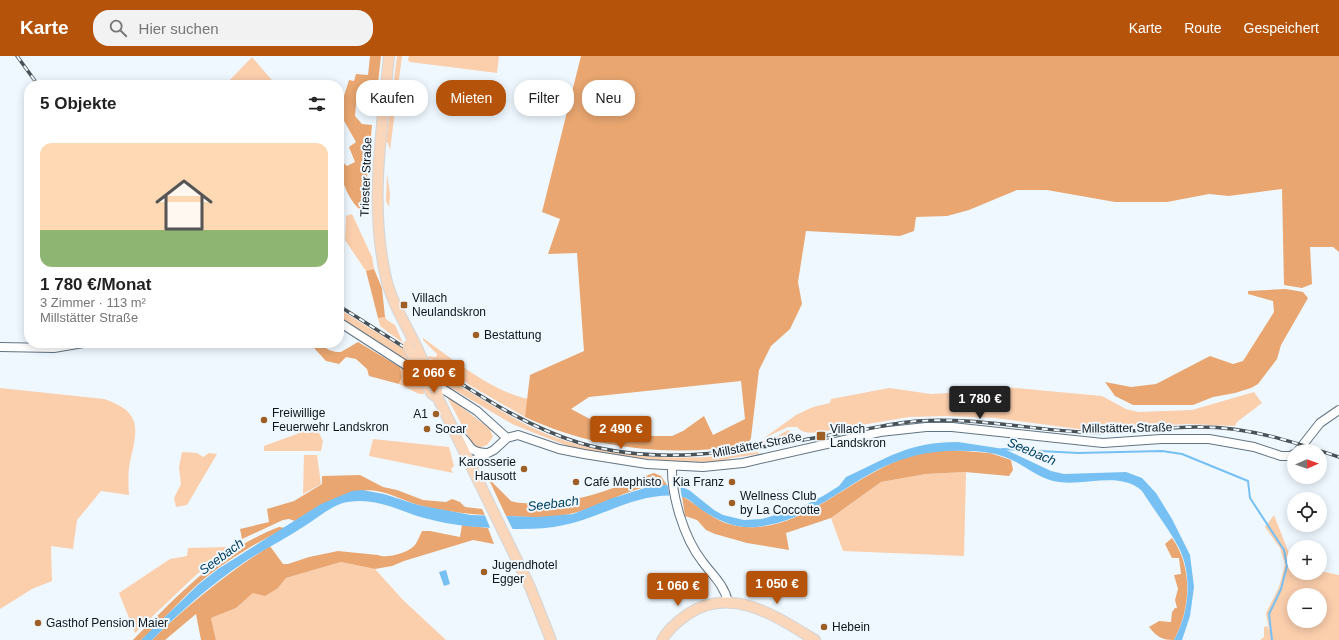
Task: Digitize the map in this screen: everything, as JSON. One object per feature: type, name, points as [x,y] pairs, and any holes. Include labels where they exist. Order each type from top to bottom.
[{"type":"main road","name":"Triester Straße","points":[[389,56],[376,184],[380,245],[386,278],[402,319],[418,350],[437,395],[530,587],[551,640]]},
{"type":"main road","name":"Triester Straße","points":[[402,319],[408,344],[431,393],[437,395]]},
{"type":"main road","points":[[662,640],[673,625],[694,610],[702,606],[728,602],[740,602],[760,608],[815,640]]},
{"type":"main road","points":[[546,628],[547,640]]},
{"type":"street","points":[[344,325],[477,410],[507,438],[472,466]]},
{"type":"street","points":[[0,347],[24,347]]},
{"type":"street","points":[[1304,444],[1320,423],[1339,410]]},
{"type":"street","name":"Millstätter Straße","points":[[507,438],[518,435],[568,451],[672,466],[703,467],[729,465],[853,437],[926,427],[952,427],[1097,442],[1161,439],[1209,439],[1254,446],[1281,456],[1287,456]]},
{"type":"street","points":[[456,433],[463,437],[468,446],[476,453],[488,453]]},
{"type":"street","points":[[672,466],[673,483],[686,532],[694,550],[722,585],[728,602]]},
{"type":"shaded area","points":[[370,56],[381,56],[378,80],[356,80],[355,116],[362,124],[372,125],[367,178],[368,212],[364,213],[349,196],[344,184],[344,163],[347,166],[355,162],[349,147],[356,142],[344,121],[344,96],[349,80],[354,81],[356,74],[368,75]]},
{"type":"shaded area","points":[[397,56],[402,56],[399,80],[394,80]]},
{"type":"shaded area","points":[[409,56],[499,56],[497,73],[410,62],[408,60]]},
{"type":"shaded area","points":[[581,56],[1339,56],[1339,252],[1333,247],[1310,247],[1312,284],[1302,288],[1284,285],[1282,189],[1229,196],[1209,194],[1167,202],[1115,202],[1047,190],[1017,190],[969,210],[947,216],[916,217],[914,231],[900,236],[806,231],[798,282],[802,304],[790,329],[771,346],[759,370],[751,438],[748,445],[719,449],[691,450],[634,448],[606,444],[579,437],[525,417],[530,375],[584,351],[577,253],[548,254],[560,219],[542,212],[566,116],[574,116],[574,84]],"holes":[[[741,381],[745,419],[713,435],[704,416],[683,431],[672,436],[652,436],[609,429],[571,409],[589,397]]]},
{"type":"shaded area","points":[[252,57],[272,80],[230,80]]},
{"type":"shaded area","points":[[389,116],[394,116],[390,150],[388,143],[386,142]]},
{"type":"shaded area","points":[[387,174],[390,193],[389,207],[386,201]]},
{"type":"shaded area","points":[[352,214],[372,257],[374,269],[366,271],[345,240],[346,216]]},
{"type":"shaded area","points":[[374,269],[382,288],[385,317],[378,318],[366,271]]},
{"type":"shaded area","points":[[1286,289],[1303,292],[1308,298],[1281,345],[1277,359],[1258,384],[1251,388],[1213,397],[1193,405],[1133,405],[1115,396],[1105,382],[1131,387],[1156,384],[1210,356],[1233,364],[1243,361],[1274,312],[1273,301],[1248,294],[1248,291]]},
{"type":"shaded area","points":[[344,312],[405,350],[412,364],[344,321]]},
{"type":"shaded area","points":[[385,317],[395,325],[403,343],[380,326],[378,318]]},
{"type":"shaded area","points":[[423,338],[473,374],[500,389],[528,399],[525,417],[471,386],[434,360],[429,359],[428,356],[436,357],[437,354],[423,340]]},
{"type":"shaded area","points":[[358,342],[400,367],[402,377],[399,384],[369,376],[367,369],[356,359],[346,357],[339,364],[326,361],[314,348],[326,348],[336,352],[341,352]]},
{"type":"shaded area","points":[[400,367],[420,381],[424,389],[424,394],[419,394],[399,384],[402,377]]},
{"type":"shaded area","points":[[435,373],[438,373],[521,422],[548,435],[577,444],[607,451],[667,457],[698,457],[758,452],[759,454],[732,458],[714,463],[689,463],[628,457],[573,448],[514,425],[439,381]]},
{"type":"shaded area","points":[[995,386],[1102,396],[1126,409],[1138,412],[1192,410],[1254,392],[1262,403],[1237,422],[1235,426],[1188,424],[1086,430],[995,418],[945,416],[909,417],[813,433],[805,432],[797,427],[788,427],[764,438],[796,415],[813,407],[830,403],[831,399],[889,388],[931,394],[970,392]]},
{"type":"shaded area","points":[[0,388],[104,399],[116,404],[130,414],[134,420],[135,436],[128,480],[129,495],[101,491],[77,520],[73,549],[51,546],[52,581],[32,589],[0,609]]},
{"type":"shaded area","points":[[446,395],[490,429],[493,437],[487,445],[479,448],[472,442]]},
{"type":"shaded area","points":[[307,425],[316,427],[323,441],[321,451],[264,451],[264,446],[302,432]]},
{"type":"shaded area","points":[[788,430],[790,432],[786,440],[752,445],[753,443],[773,439]]},
{"type":"shaded area","points":[[373,439],[449,447],[454,466],[451,469],[453,473],[369,456]]},
{"type":"shaded area","points":[[950,450],[990,453],[1011,460],[1013,470],[1009,476],[965,472],[926,474],[881,482],[831,518],[786,533],[789,550],[747,543],[715,534],[706,530],[697,520],[685,516],[682,496],[722,522],[750,527],[770,525],[789,520],[808,511],[880,469],[897,461],[923,453]]},
{"type":"shaded area","points":[[182,452],[197,453],[203,457],[209,453],[217,454],[187,505],[176,507],[174,498],[181,484],[179,467]]},
{"type":"shaded area","points":[[304,455],[317,455],[321,484],[303,494]]},
{"type":"shaded area","points":[[966,472],[964,556],[843,551],[831,518],[881,482],[926,474]]},
{"type":"shaded area","points":[[654,473],[661,476],[667,485],[655,485],[643,488],[585,510],[566,515],[549,517],[506,516],[490,482],[492,482],[511,501],[517,503],[552,502],[596,494]]},
{"type":"shaded area","points":[[360,475],[383,487],[397,490],[423,500],[446,502],[452,499],[460,502],[465,507],[482,509],[485,515],[459,513],[426,507],[383,492],[369,490],[335,499],[295,521],[289,519],[283,520],[242,539],[240,529],[269,522],[267,509],[294,501],[322,484],[322,476]]},
{"type":"shaded area","points":[[1274,515],[1287,548],[1287,580],[1327,580],[1327,572],[1339,575],[1339,640],[1260,640],[1264,637],[1264,627],[1267,626],[1269,630],[1266,613],[1279,587],[1285,564],[1280,548],[1265,527]]},
{"type":"shaded area","points":[[462,525],[488,528],[494,544],[473,540],[392,566],[375,569],[341,562],[286,578],[278,588],[265,596],[253,593],[236,608],[211,618],[216,640],[201,640],[196,614],[165,640],[152,640],[208,590],[238,567],[270,546],[283,564],[338,551],[391,556],[411,549],[422,531],[430,531],[460,537]]},
{"type":"shaded area","points":[[279,527],[286,528],[251,547],[218,568],[183,598],[156,627],[141,640],[133,640],[183,591],[218,562],[237,548]]},
{"type":"shaded area","points":[[1172,538],[1179,549],[1184,562],[1187,588],[1184,615],[1174,640],[1160,637],[1149,627],[1159,621],[1171,622],[1172,612],[1175,608],[1177,608],[1175,600],[1178,589],[1174,575],[1181,574],[1179,558],[1172,558],[1165,544]]},
{"type":"shaded area","points":[[228,547],[230,549],[197,574],[135,633],[119,593],[170,559],[187,556],[188,548]]},
{"type":"shaded area","points":[[341,562],[375,569],[403,600],[446,640],[216,640],[211,618],[236,608],[253,593],[278,588],[286,578]]},
{"type":"water","name":"Seebach","points":[[958,442],[1004,449],[1051,471],[1064,474],[1126,472],[1142,478],[1156,493],[1172,519],[1190,555],[1194,587],[1190,616],[1182,640],[1174,640],[1183,619],[1186,607],[1188,583],[1183,559],[1171,534],[1142,491],[1133,485],[1113,480],[1069,483],[1052,481],[1000,455],[973,451],[945,451],[922,454],[890,464],[807,511],[792,518],[757,527],[742,527],[721,521],[702,510],[688,499],[679,496],[664,496],[634,501],[593,517],[564,525],[521,529],[488,528],[454,524],[414,515],[378,503],[359,501],[340,504],[243,563],[219,580],[173,619],[152,640],[141,640],[199,584],[218,569],[321,504],[352,491],[362,490],[384,494],[418,505],[471,515],[537,517],[573,514],[610,499],[648,487],[665,485],[682,487],[689,490],[714,510],[723,515],[744,520],[762,519],[799,508],[839,486],[846,477],[899,452],[925,445]]},
{"type":"water","points":[[446,570],[450,584],[444,586],[439,572]]},
{"type":"pier","points":[[667,483],[680,485],[682,498],[670,498]]},
{"type":"pier","points":[[484,513],[505,514],[513,530],[491,530]]},
{"type":"waterway","points":[[1002,449],[1078,453],[1162,451],[1182,454],[1248,481],[1250,498],[1284,550],[1287,566],[1281,589],[1269,614],[1272,640]]},
{"type":"railway","points":[[17,56],[34,80]]},
{"type":"railway","points":[[344,309],[508,412],[561,437],[616,451],[652,455],[687,455],[723,452],[899,423],[939,420],[979,422],[1060,431],[1096,433],[1186,427],[1219,428],[1271,436],[1339,457]]},
{"type":"place","name":"Villach Neulandskron","points":[[404,305]]},
{"type":"place","name":"Bestattung","points":[[476,335]]},
{"type":"place","name":"A1","points":[[436,414]]},
{"type":"place","name":"Freiwillige Feuerwehr Landskron","points":[[264,420]]},
{"type":"place","name":"Socar","points":[[427,429]]},
{"type":"place","name":"Villach Landskron","points":[[821,436]]},
{"type":"place","name":"Karosserie Hausott","points":[[524,469]]},
{"type":"place","name":"Café Mephisto","points":[[576,482]]},
{"type":"place","name":"Kia Franz","points":[[732,482]]},
{"type":"place","name":"Wellness Club by La Coccotte","points":[[732,503]]},
{"type":"place","name":"Jugendhotel Egger","points":[[484,572]]},
{"type":"place","name":"Gasthof Pension Maier","points":[[38,623]]},
{"type":"place","name":"Hebein","points":[[824,627]]}]
